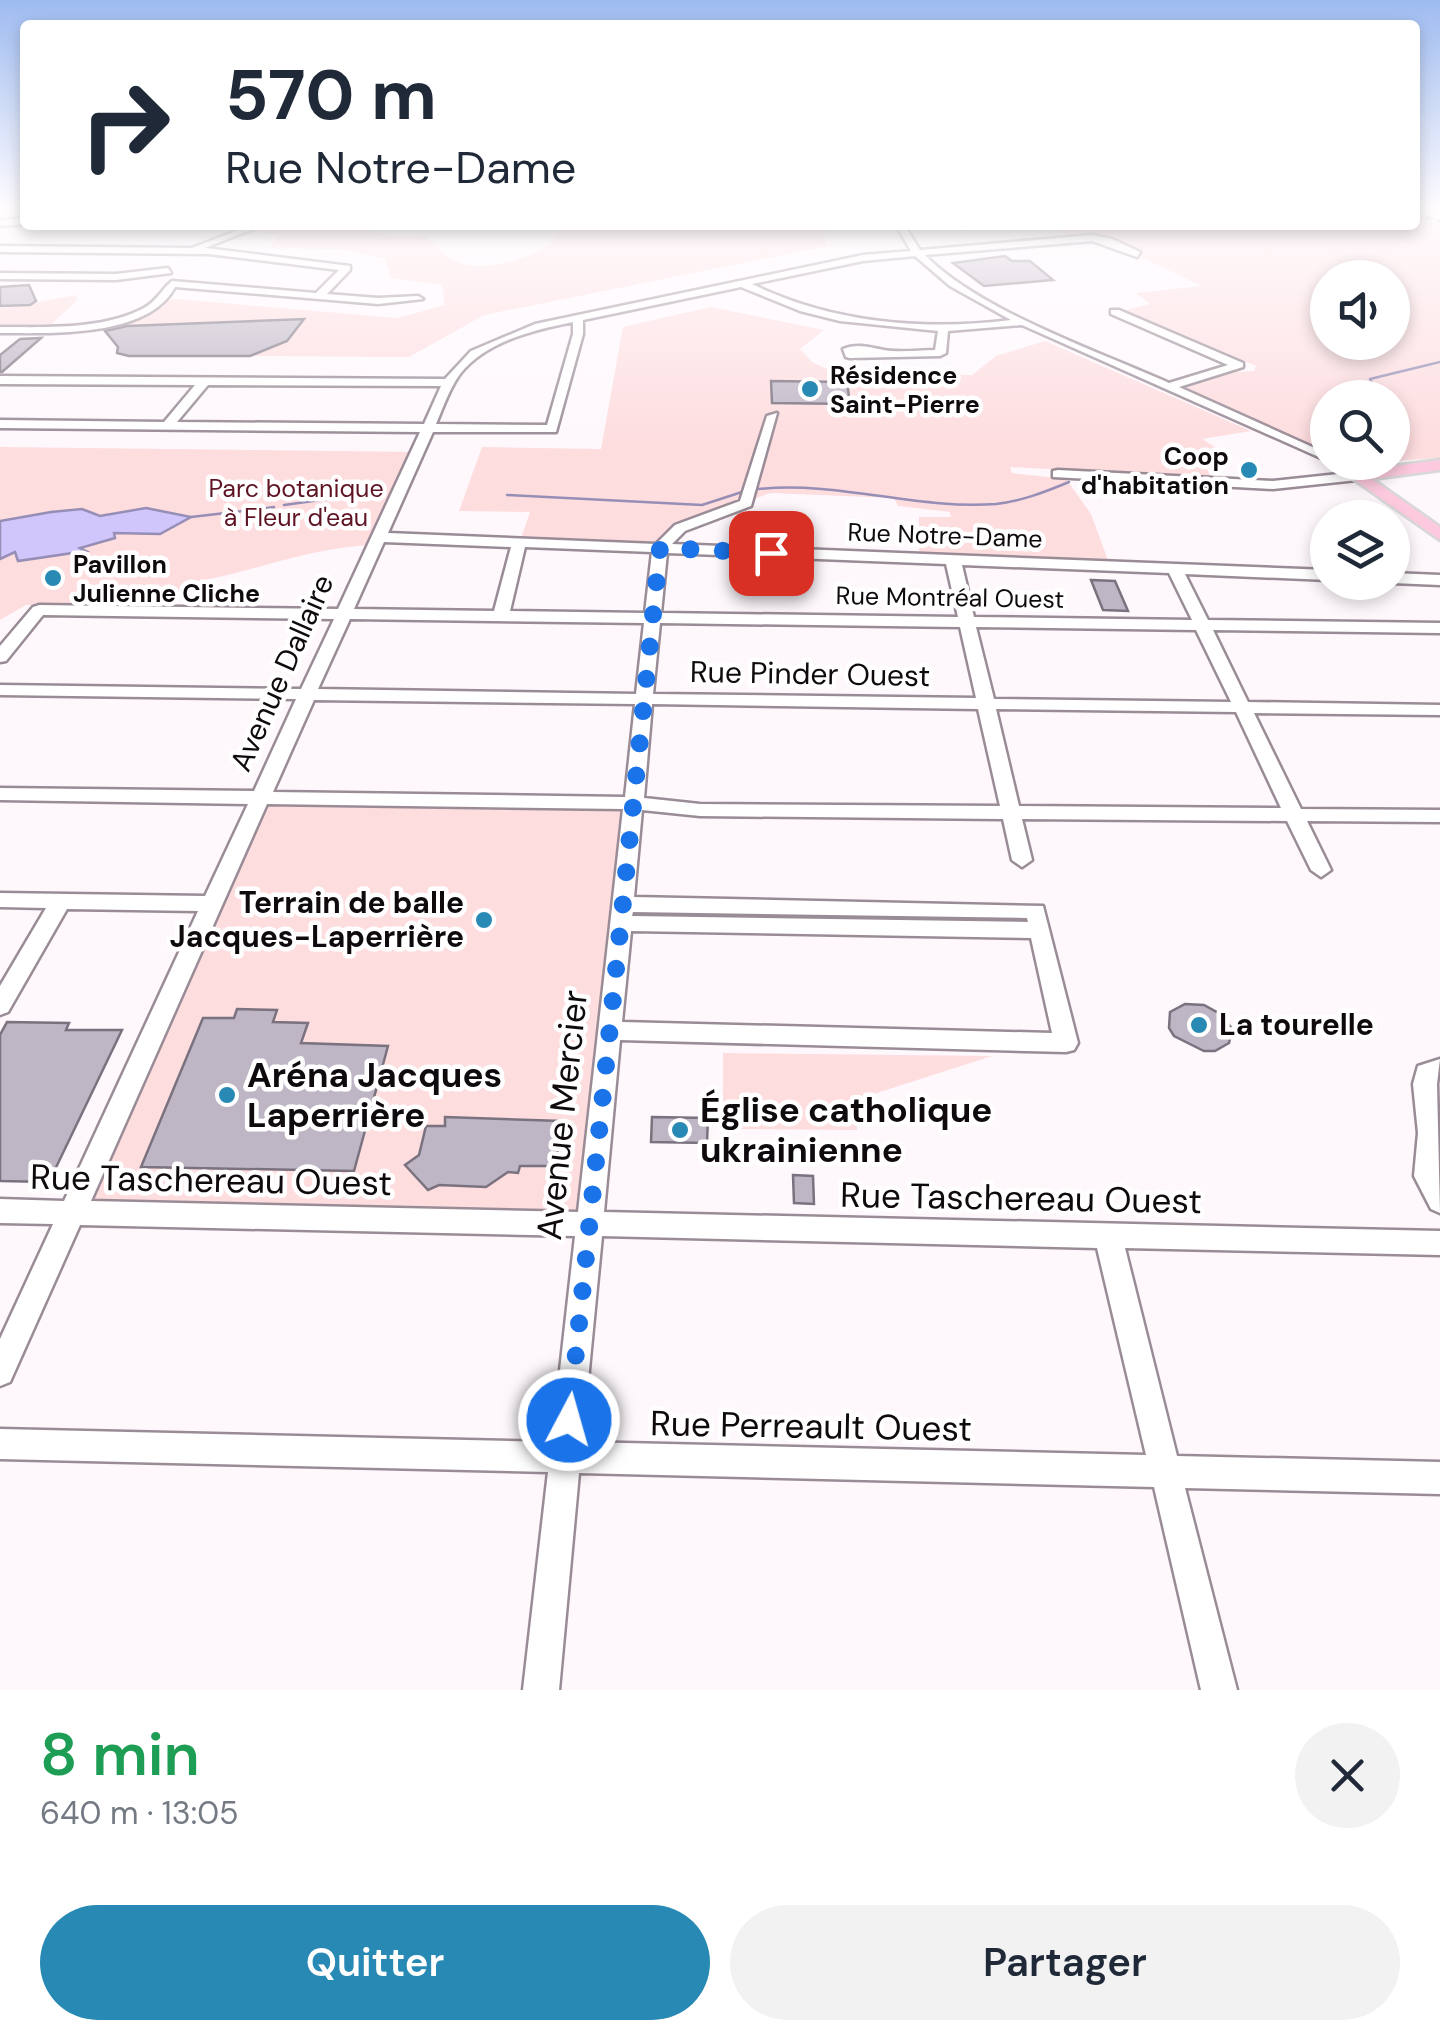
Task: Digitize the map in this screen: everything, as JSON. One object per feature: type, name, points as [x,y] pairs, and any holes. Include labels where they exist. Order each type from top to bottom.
[{"type":"main road","points":[[1410,469],[1440,465]]},
{"type":"main road","points":[[1363,480],[1440,535]]},
{"type":"street","points":[[0,330],[99,327],[154,305],[169,293],[170,285]]},
{"type":"street","points":[[227,285],[319,296],[418,298]]},
{"type":"street","points":[[319,296],[333,285]]},
{"type":"street","name":"Avenue Dallaire","points":[[0,1372],[448,383],[461,364],[492,344],[578,317],[732,285]]},
{"type":"street","points":[[745,285],[780,303],[845,316],[946,326],[1021,322]]},
{"type":"street","points":[[958,285],[1021,322],[1310,451]]},
{"type":"street","points":[[1115,312],[1239,366],[1168,387]]},
{"type":"street","points":[[0,424],[552,429],[577,338],[578,317]]},
{"type":"street","points":[[884,354],[940,353],[941,334],[946,326]]},
{"type":"street","points":[[1,381],[448,383]]},
{"type":"street","points":[[167,426],[204,382]]},
{"type":"street","points":[[660,548],[680,528],[746,504],[772,416]]},
{"type":"street","points":[[1058,474],[1273,485],[1320,480]]},
{"type":"street","name":"Rue Notre-Dame","points":[[380,537],[1310,574]]},
{"type":"street","points":[[501,616],[519,542]]},
{"type":"street","name":"Avenue Mercier","points":[[541,1690],[660,548]]},
{"type":"street","points":[[953,560],[1022,860]]},
{"type":"street","points":[[1175,569],[1322,870]]},
{"type":"street","points":[[1410,579],[1440,580]]},
{"type":"street","name":"Rue Montréal Ouest","points":[[0,657],[38,610],[1440,628]]},
{"type":"street","name":"Rue Pinder Ouest","points":[[0,690],[305,700]]},
{"type":"street","name":"Rue Pinder Ouest","points":[[0,701],[305,700],[1244,712],[1440,710]]},
{"type":"street","name":"Rue Pinder Ouest","points":[[1244,712],[1440,719]]},
{"type":"street","points":[[0,794],[633,803],[700,810],[1011,805],[1292,809],[1440,816]]},
{"type":"street","points":[[1292,809],[1440,804]]},
{"type":"street","points":[[0,900],[212,904]]},
{"type":"street","points":[[0,1006],[61,901]]},
{"type":"street","points":[[610,1031],[1066,1043],[1038,920],[622,914]]},
{"type":"street","points":[[1440,1069],[1427,1073],[1425,1084],[1431,1134],[1427,1176],[1440,1201]]},
{"type":"street","name":"Rue Taschereau Ouest","points":[[0,1211],[1440,1243]]},
{"type":"street","points":[[1108,1236],[1219,1690]]},
{"type":"street","name":"Rue Perreault Ouest","points":[[0,1444],[1440,1478]]},
{"type":"green space","points":[[442,285],[634,285],[484,315],[409,357],[250,356],[287,341],[303,320],[99,327],[164,298],[398,318],[445,305]]},
{"type":"green space","points":[[1200,285],[1310,285],[1310,360],[1410,360],[1410,285],[1440,285],[1440,458],[1410,460],[1410,380],[1310,380],[1310,446],[1187,390],[1185,386],[1231,372],[1254,371],[1256,366],[1122,311],[1150,304],[1136,293]]},
{"type":"green space","points":[[76,295],[77,300],[52,324],[0,324],[0,309]]},
{"type":"green space","points":[[711,307],[824,330],[800,349],[812,362],[835,373],[972,375],[996,356],[1045,341],[1251,431],[1202,439],[1228,455],[1202,457],[1211,478],[1010,467],[1012,473],[1066,479],[1091,514],[1109,563],[919,556],[919,517],[951,517],[950,512],[898,506],[894,498],[770,493],[680,528],[664,544],[521,538],[530,512],[459,511],[482,447],[601,449],[623,327]]},
{"type":"green space","name":"Parc botanique à Fleur d'eau","points":[[0,447],[418,452],[376,545],[309,554],[200,581],[194,593],[128,592],[116,607],[26,605],[0,620],[0,559],[16,552],[18,561],[70,554],[113,533],[159,534],[187,520],[185,515],[146,508],[100,516],[82,509],[0,521]]},
{"type":"green space","points":[[264,802],[630,806],[587,1224],[83,1206]]},
{"type":"green space","points":[[723,1053],[992,1056],[855,1100],[857,1130],[723,1129]]},
{"type":"shaded area","points":[[146,508],[191,517],[160,534],[114,533],[115,538],[80,548],[86,551],[18,561],[15,552],[0,559],[0,521],[82,509],[100,516]]},
{"type":"building","points":[[29,285],[36,301],[30,305],[0,306],[0,287]]},
{"type":"building","points":[[304,319],[287,341],[250,356],[129,356],[117,353],[118,347],[105,331],[127,326]]},
{"type":"building","points":[[41,338],[0,372],[0,355],[20,339]]},
{"type":"building","name":"Résidence Saint-Pierre","points":[[771,381],[847,382],[850,404],[772,403]]},
{"type":"building","points":[[1091,580],[1115,581],[1128,611],[1103,610]]},
{"type":"building","name":"La tourelle","points":[[1185,1004],[1204,1005],[1222,1015],[1232,1029],[1229,1043],[1215,1051],[1204,1051],[1174,1036],[1169,1028],[1170,1012]]},
{"type":"building","points":[[237,1009],[277,1010],[273,1022],[308,1023],[301,1043],[388,1046],[354,1171],[141,1167],[203,1018],[234,1018]]},
{"type":"building","points":[[7,1022],[69,1023],[66,1030],[122,1030],[49,1182],[0,1181],[0,1035]]},
{"type":"building","points":[[445,1117],[561,1121],[556,1166],[520,1166],[518,1173],[508,1172],[486,1187],[439,1185],[428,1190],[405,1165],[419,1155],[426,1126],[445,1126]]},
{"type":"building","name":"Église catholique ukrainienne","points":[[652,1117],[708,1118],[707,1143],[651,1142]]},
{"type":"building","points":[[793,1175],[813,1176],[814,1204],[794,1203]]},
{"type":"waterway","points":[[1370,380],[1440,362]]},
{"type":"waterway","points":[[758,489],[819,489],[966,505],[1015,501],[1069,482]]},
{"type":"waterway","points":[[284,505],[335,498],[349,491]]},
{"type":"waterway","points":[[507,495],[702,505],[742,492]]},
{"type":"waterway","points":[[253,510],[274,507]]},
{"type":"waterway","points":[[191,517],[243,511]]},
{"type":"place","name":"Résidence Saint-Pierre","points":[[810,389]]},
{"type":"place","name":"Coop d'habitation","points":[[1249,470]]},
{"type":"place","name":"Pavillon Julienne Cliche","points":[[53,578]]},
{"type":"place","name":"Terrain de balle Jacques-Laperrière","points":[[484,920]]},
{"type":"place","name":"La tourelle","points":[[1199,1025]]},
{"type":"place","name":"Aréna Jacques Laperrière","points":[[227,1095]]},
{"type":"place","name":"Église catholique ukrainienne","points":[[680,1130]]},
{"type":"route","points":[[569,1420],[660,548],[771,553]]}]
